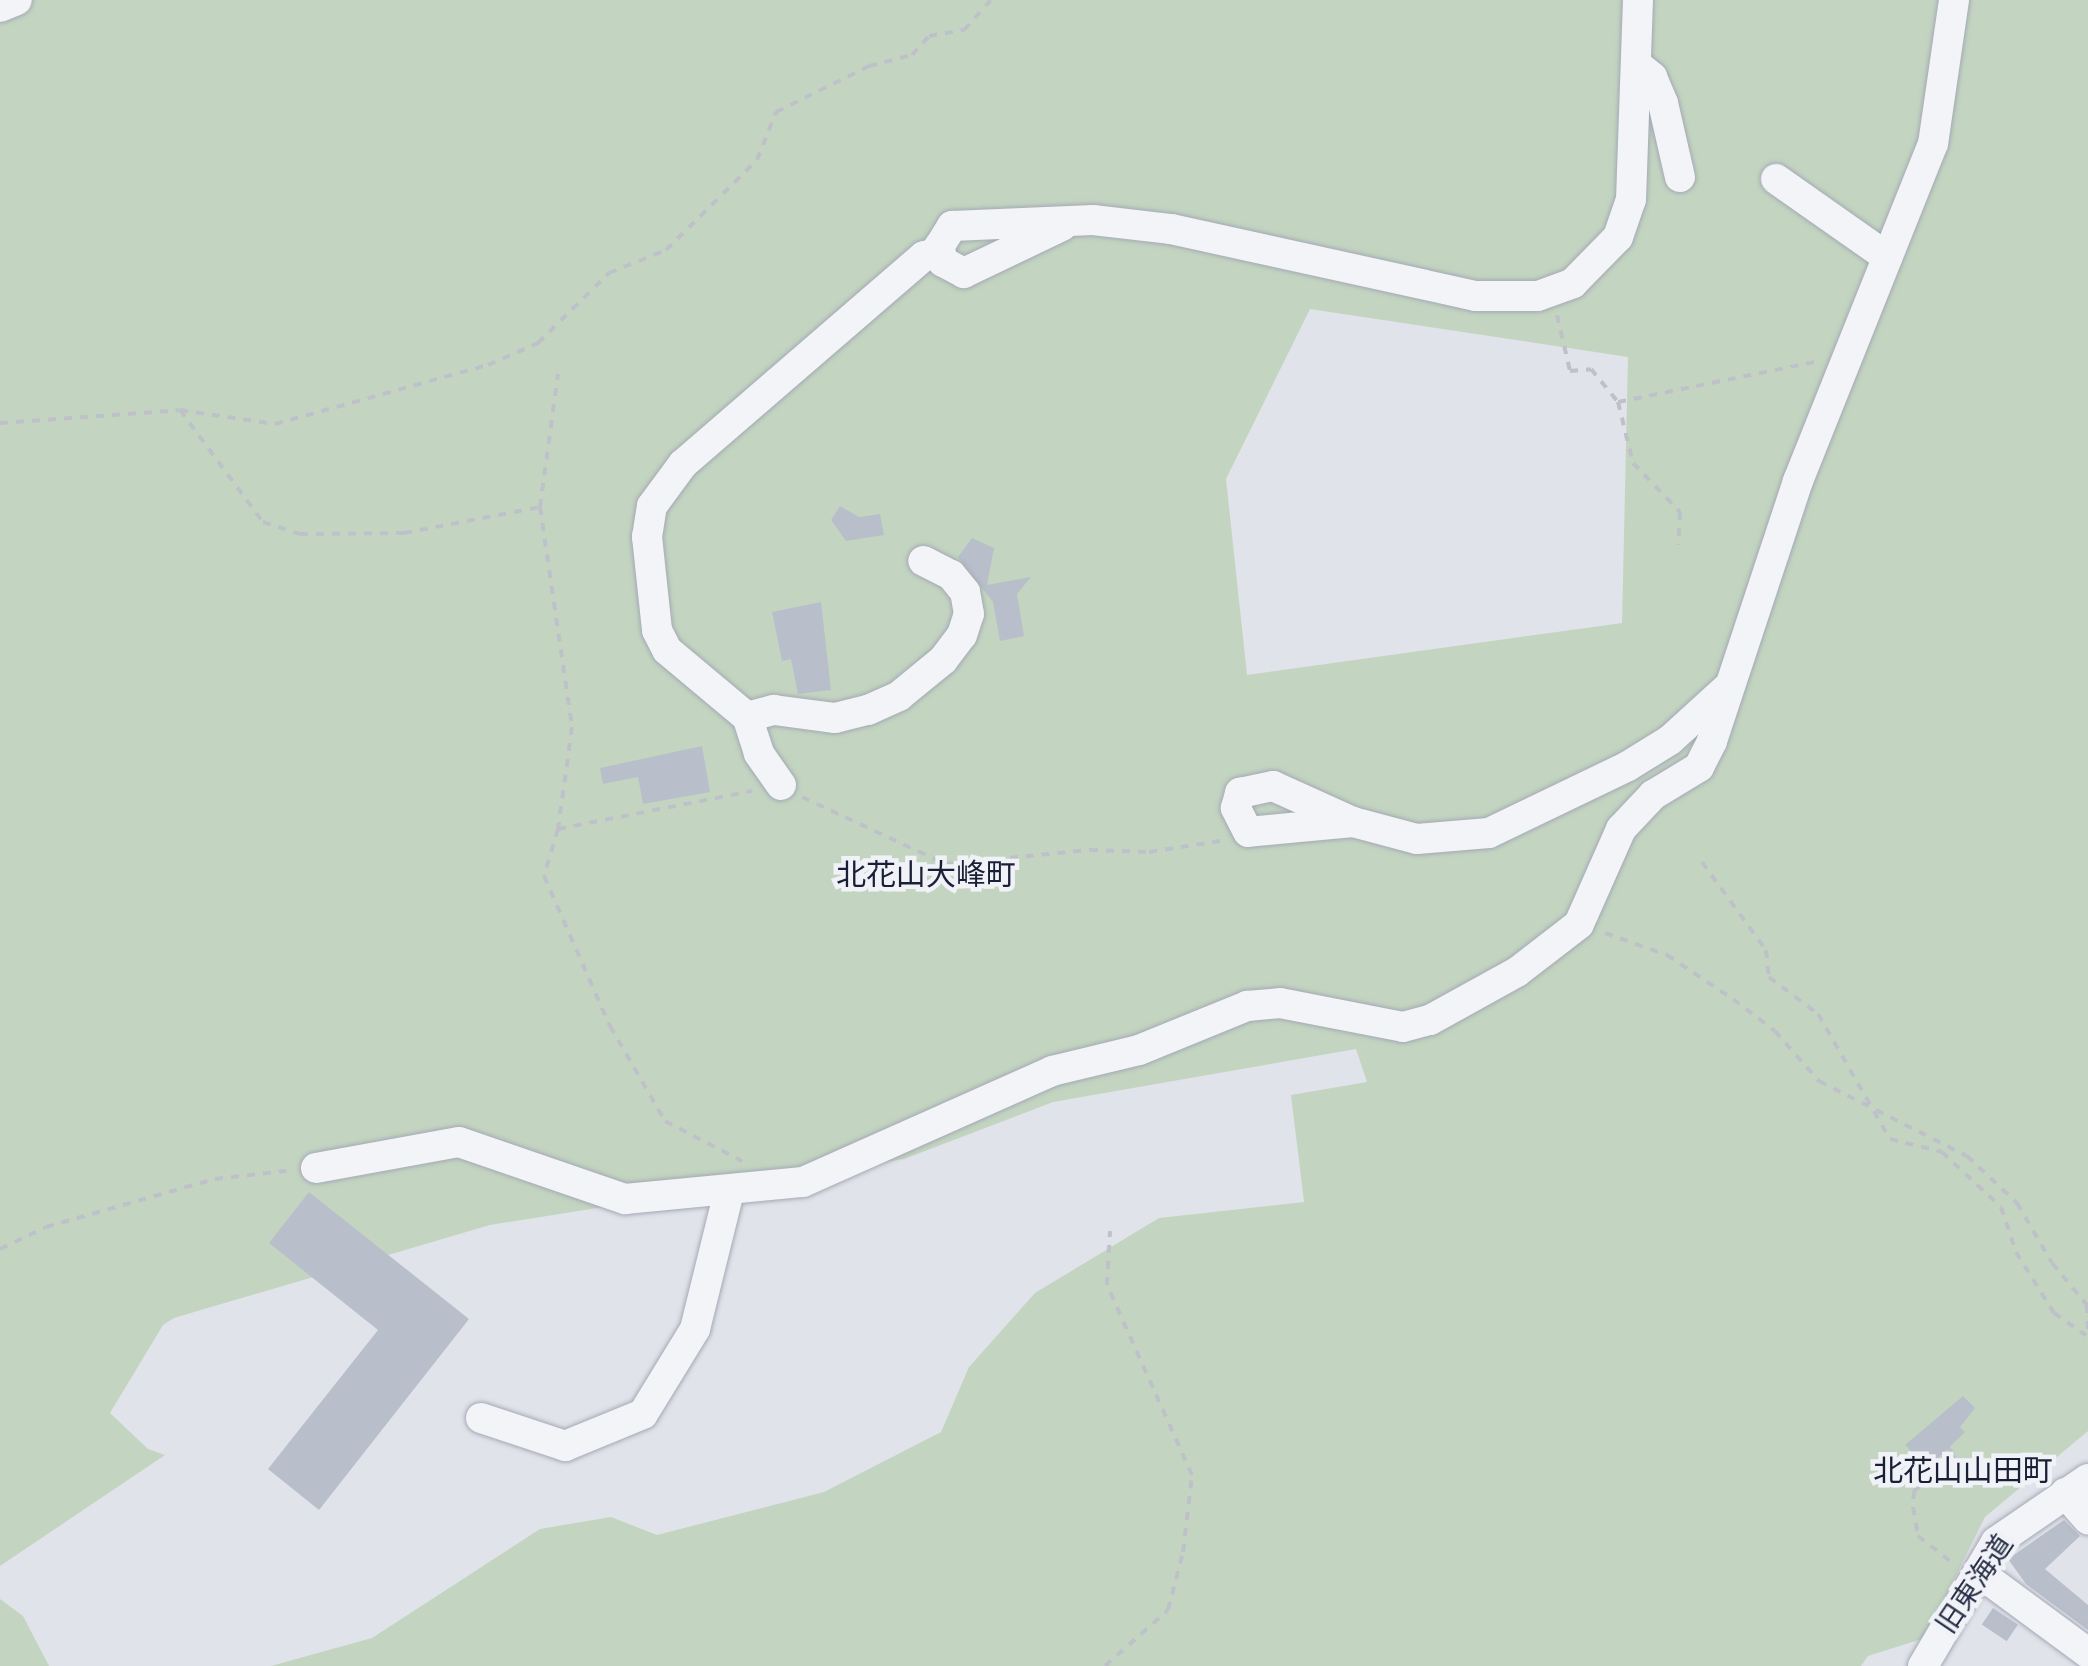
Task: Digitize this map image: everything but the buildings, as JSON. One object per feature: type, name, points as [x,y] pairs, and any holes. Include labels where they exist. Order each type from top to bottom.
[{"type":"street","points":[[0,7],[18,0]]},
{"type":"street","points":[[781,785],[759,753],[747,717],[666,650],[656,630],[646,536],[652,506],[683,464],[898,278],[940,252],[952,226],[1062,226],[1093,220],[1144,225],[1502,300],[1572,283],[1618,238],[1631,200],[1638,0]]},
{"type":"street","points":[[316,1168],[459,1142],[626,1199],[803,1182],[1052,1072],[1139,1050],[1247,1006],[1280,1003],[1403,1026],[1430,1020],[1518,972],[1579,924],[1621,828],[1653,795],[1698,767],[1848,354],[1933,144],[1954,0]]},
{"type":"street","points":[[1636,64],[1652,77],[1662,102],[1680,178]]},
{"type":"street","points":[[1776,179],[1887,258]]},
{"type":"street","points":[[940,252],[950,270],[964,273],[1062,226]]},
{"type":"street","points":[[747,717],[774,710],[835,718],[868,710],[898,696],[942,660],[962,635],[969,614],[966,592],[923,560]]},
{"type":"street","points":[[1353,822],[1248,832],[1236,808],[1240,793],[1274,786],[1353,822],[1416,840],[1489,834],[1628,766],[1670,740],[1728,687]]},
{"type":"street","points":[[1274,786],[1285,813],[1274,832]]},
{"type":"street","points":[[481,1418],[565,1446],[643,1414],[695,1330],[729,1192]]},
{"type":"street","points":[[2076,1486],[2088,1519]]},
{"type":"street","name":"旧東海道","points":[[1923,1666],[1976,1574],[2020,1520],[2076,1486]]},
{"type":"street","points":[[1976,1574],[2088,1653]]},
{"type":"path","points":[[0,423],[180,410],[276,424],[407,392],[538,343],[610,273],[666,250],[757,160],[776,112],[869,66],[912,56],[929,36],[964,30],[992,0]]},
{"type":"path","points":[[1552,290],[1570,371],[1591,370],[1618,402],[1633,463],[1680,512],[1678,545]]},
{"type":"path","points":[[1618,402],[1848,354]]},
{"type":"path","points":[[558,374],[540,506],[572,726],[558,828],[544,876],[610,1026],[665,1121],[753,1166]]},
{"type":"path","points":[[180,410],[264,522],[300,534],[404,532],[540,506]]},
{"type":"path","points":[[558,828],[781,785],[946,864],[1090,850],[1149,852],[1235,838]]},
{"type":"path","points":[[1702,862],[1766,950],[1769,977],[1818,1014],[1890,1139],[1942,1152],[2002,1207],[2016,1252],[2054,1312],[2088,1337]]},
{"type":"path","points":[[1579,924],[1667,955],[1775,1031],[1819,1081],[1967,1156],[2017,1203],[2052,1263],[2087,1305],[2088,1337]]},
{"type":"path","points":[[0,1249],[46,1227],[215,1179],[316,1168]]},
{"type":"path","points":[[1105,1666],[1168,1610],[1184,1552],[1192,1475],[1106,1284],[1110,1230]]},
{"type":"path","points":[[1948,1448],[1954,1455],[1914,1490],[1914,1525],[1927,1546],[1976,1574]]},
{"type":"green space","points":[[0,0],[2088,0],[2088,1431],[1985,1517],[1925,1638],[1868,1656],[1861,1666],[271,1666],[372,1638],[540,1529],[611,1517],[657,1535],[824,1492],[941,1432],[969,1367],[1035,1293],[1159,1218],[1304,1202],[1291,1095],[1367,1082],[1356,1049],[1053,1102],[904,1159],[490,1225],[174,1318],[163,1325],[110,1413],[148,1449],[165,1455],[0,1566]],"holes":[[[1310,309],[1628,357],[1622,623],[1247,675],[1226,479]]]},
{"type":"green space","points":[[0,1599],[23,1616],[49,1666],[0,1666]]},
{"type":"district","name":"北花山大峰町","points":[[926,876]]},
{"type":"district","name":"北花山山田町","points":[[1963,1472]]}]
